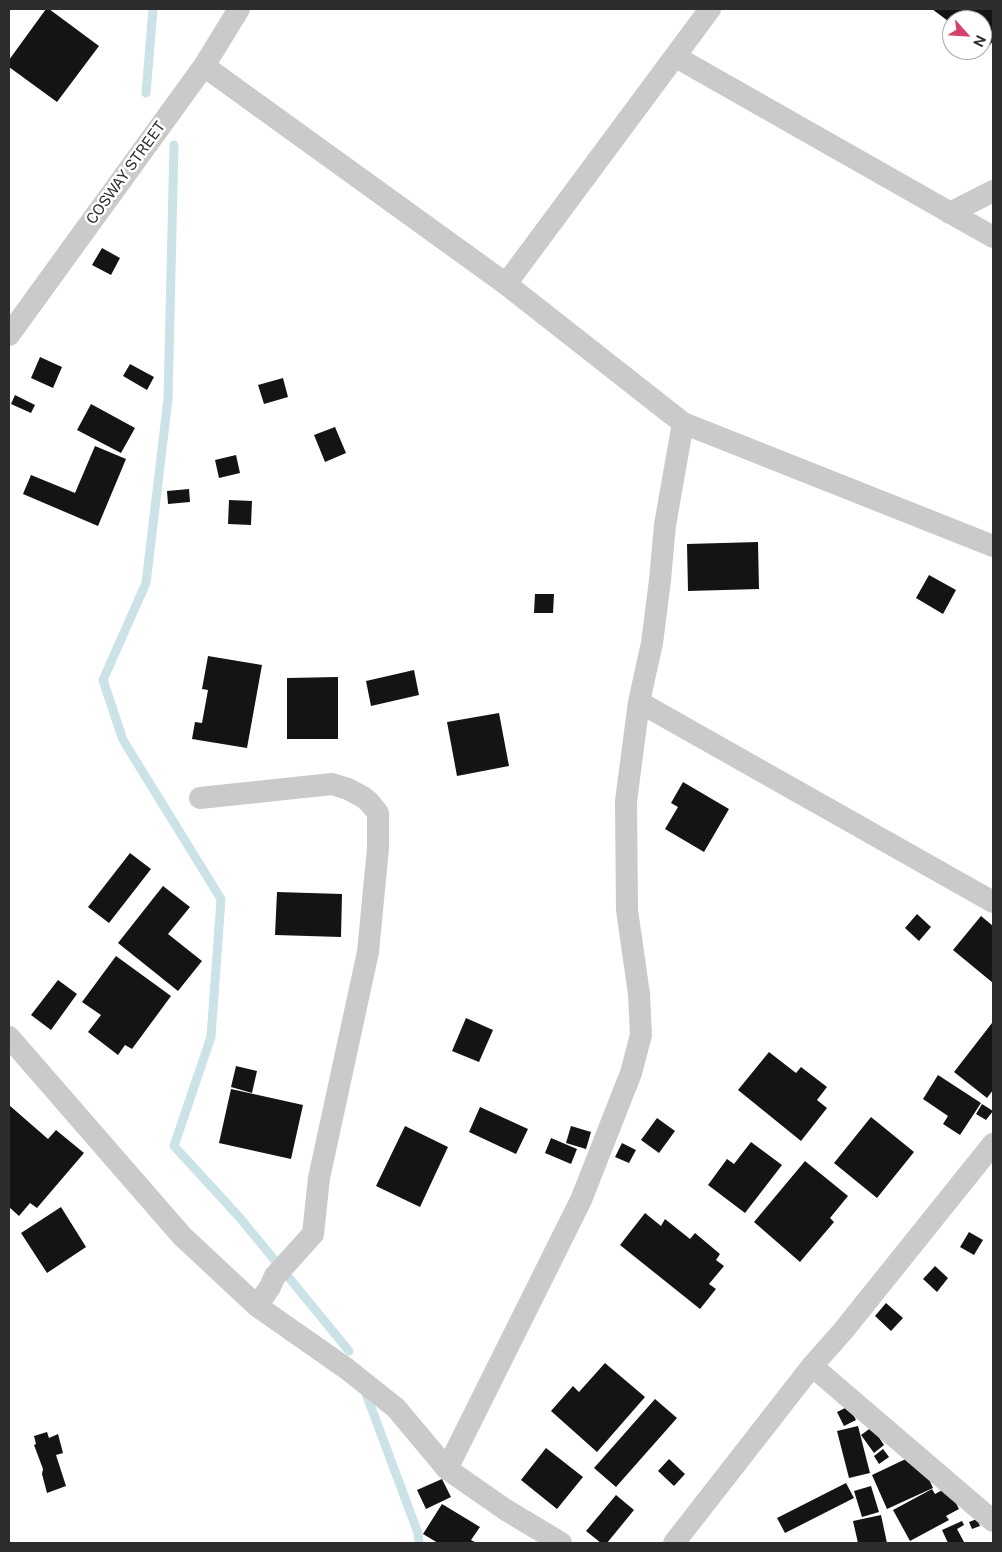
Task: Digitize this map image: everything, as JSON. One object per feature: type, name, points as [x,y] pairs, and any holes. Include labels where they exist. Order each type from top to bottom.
[{"type":"street","name":"COSWAY STREET","points":[[9,336],[204,66],[239,9]]},
{"type":"street","points":[[506,284],[710,9]]},
{"type":"street","points":[[676,56],[993,237]]},
{"type":"street","points":[[204,66],[506,284],[683,423],[993,546]]},
{"type":"street","points":[[950,213],[993,191]]},
{"type":"street","points":[[448,1469],[581,1200],[631,1073],[641,1035],[639,994],[627,910],[626,801],[639,702],[652,643],[665,525],[683,423]]},
{"type":"street","points":[[639,702],[993,902]]},
{"type":"street","points":[[200,798],[332,784],[348,789],[363,797],[378,814],[378,848],[368,952],[319,1178],[313,1234],[275,1276],[257,1306]]},
{"type":"street","points":[[9,1037],[182,1236],[257,1306],[347,1369],[396,1408],[448,1469],[506,1510],[561,1543]]},
{"type":"street","points":[[674,1543],[812,1366],[991,1153]]},
{"type":"street","points":[[812,1366],[993,1521]]},
{"type":"building","points":[[46,9],[49,9],[99,46],[57,102],[9,67],[9,60]]},
{"type":"building","points":[[932,9],[993,9],[993,41],[992,42],[992,10],[942,10],[942,16]]},
{"type":"building","points":[[102,248],[120,258],[111,275],[92,265]]},
{"type":"building","points":[[40,357],[62,367],[53,388],[31,378]]},
{"type":"building","points":[[130,364],[154,377],[147,390],[123,376]]},
{"type":"building","points":[[283,378],[288,397],[264,404],[258,385]]},
{"type":"building","points":[[15,395],[35,405],[31,413],[11,404]]},
{"type":"building","points":[[91,404],[135,428],[121,453],[77,430]]},
{"type":"building","points":[[335,427],[346,453],[325,462],[314,435]]},
{"type":"building","points":[[95,446],[126,459],[98,526],[23,494],[31,475],[75,493]]},
{"type":"building","points":[[236,455],[240,473],[219,478],[215,460]]},
{"type":"building","points":[[189,489],[190,502],[168,504],[167,491]]},
{"type":"building","points":[[229,500],[252,501],[251,525],[228,524]]},
{"type":"building","points":[[758,542],[759,589],[688,591],[687,544]]},
{"type":"building","points":[[929,575],[956,590],[943,614],[916,598]]},
{"type":"building","points":[[535,594],[554,594],[553,613],[534,613]]},
{"type":"building","points":[[208,656],[262,665],[247,748],[192,739],[195,722],[202,723],[208,690],[202,689]]},
{"type":"building","points":[[414,670],[419,695],[371,706],[366,681]]},
{"type":"building","points":[[338,677],[338,739],[287,739],[287,678]]},
{"type":"building","points":[[499,713],[509,766],[457,776],[447,722]]},
{"type":"building","points":[[683,782],[729,809],[704,852],[665,829],[678,807],[671,803]]},
{"type":"building","points":[[130,853],[151,869],[109,923],[88,907]]},
{"type":"building","points":[[163,886],[190,907],[168,934],[202,961],[178,991],[118,943]]},
{"type":"building","points":[[277,892],[342,894],[341,937],[275,935]]},
{"type":"building","points":[[917,914],[931,927],[919,941],[905,928]]},
{"type":"building","points":[[981,916],[993,926],[993,983],[953,950]]},
{"type":"building","points":[[116,956],[171,996],[132,1049],[125,1045],[118,1055],[88,1032],[101,1015],[82,1002]]},
{"type":"building","points":[[58,980],[77,994],[51,1030],[31,1015]]},
{"type":"building","points":[[466,1018],[493,1030],[479,1062],[452,1051]]},
{"type":"building","points":[[992,1023],[993,1090],[987,1098],[954,1072]]},
{"type":"building","points":[[769,1052],[796,1073],[801,1067],[827,1087],[817,1100],[827,1108],[801,1141],[738,1090]]},
{"type":"building","points":[[236,1066],[257,1071],[252,1093],[231,1087]]},
{"type":"building","points":[[938,1075],[981,1103],[960,1135],[943,1124],[948,1116],[923,1099]]},
{"type":"building","points":[[231,1089],[303,1105],[291,1159],[219,1143]]},
{"type":"building","points":[[982,1104],[993,1111],[986,1120],[976,1114]]},
{"type":"building","points":[[9,1105],[48,1139],[56,1130],[84,1153],[37,1208],[30,1203],[19,1216],[9,1207]]},
{"type":"building","points":[[480,1107],[528,1129],[516,1154],[469,1132]]},
{"type":"building","points":[[871,1117],[914,1152],[877,1198],[834,1163]]},
{"type":"building","points":[[657,1118],[675,1131],[659,1153],[641,1140]]},
{"type":"building","points":[[405,1126],[448,1147],[420,1207],[376,1186]]},
{"type":"building","points":[[571,1126],[591,1132],[586,1149],[566,1143]]},
{"type":"building","points":[[551,1138],[577,1149],[571,1164],[545,1153]]},
{"type":"building","points":[[751,1142],[782,1165],[745,1213],[708,1185],[727,1159],[734,1164]]},
{"type":"building","points":[[622,1143],[636,1150],[629,1163],[615,1157]]},
{"type":"building","points":[[805,1161],[848,1196],[830,1218],[834,1222],[800,1262],[754,1222]]},
{"type":"building","points":[[61,1207],[86,1247],[47,1273],[21,1233]]},
{"type":"building","points":[[645,1213],[661,1226],[665,1219],[690,1239],[695,1233],[720,1254],[716,1260],[724,1266],[709,1284],[716,1289],[700,1309],[620,1245]]},
{"type":"building","points":[[969,1232],[983,1240],[974,1255],[960,1247]]},
{"type":"building","points":[[935,1266],[948,1278],[937,1292],[923,1279]]},
{"type":"building","points":[[886,1303],[903,1318],[891,1331],[875,1316]]},
{"type":"building","points":[[605,1363],[645,1397],[597,1452],[551,1411],[573,1386],[579,1392]]},
{"type":"building","points":[[655,1399],[677,1418],[616,1487],[594,1468]]},
{"type":"building","points":[[849,1406],[856,1420],[844,1426],[837,1412]]},
{"type":"building","points":[[858,1426],[870,1473],[849,1478],[837,1431]]},
{"type":"building","points":[[872,1427],[884,1445],[874,1453],[861,1435]]},
{"type":"building","points":[[47,1432],[49,1438],[58,1434],[63,1453],[56,1455],[66,1486],[47,1493],[42,1474],[43,1469],[34,1445],[36,1444],[34,1436]]},
{"type":"building","points":[[546,1448],[583,1477],[557,1509],[521,1480]]},
{"type":"building","points":[[883,1449],[889,1457],[879,1464],[874,1456]]},
{"type":"building","points":[[912,1456],[924,1468],[933,1488],[887,1509],[872,1475]]},
{"type":"building","points":[[669,1459],[685,1474],[674,1486],[658,1471]]},
{"type":"building","points":[[442,1479],[451,1497],[426,1509],[417,1490]]},
{"type":"building","points":[[846,1483],[854,1498],[785,1533],[777,1518]]},
{"type":"building","points":[[871,1486],[879,1512],[862,1517],[854,1491]]},
{"type":"building","points":[[948,1487],[959,1509],[946,1516],[949,1520],[910,1541],[893,1510],[932,1489],[935,1494]]},
{"type":"building","points":[[616,1495],[634,1510],[607,1543],[601,1543],[586,1531]]},
{"type":"building","points":[[442,1504],[480,1527],[471,1540],[477,1543],[438,1543],[423,1534]]},
{"type":"building","points":[[881,1515],[887,1543],[858,1543],[853,1521]]},
{"type":"building","points":[[977,1519],[980,1526],[972,1529],[969,1522]]},
{"type":"building","points":[[962,1521],[964,1525],[957,1529],[964,1542],[948,1543],[942,1530]]},
{"type":"waterway","points":[[146,93],[153,9]]},
{"type":"waterway","points":[[174,145],[168,399],[146,583],[103,680],[123,740],[221,899],[211,1037],[174,1146],[240,1218],[349,1351]]},
{"type":"waterway","points":[[365,1391],[418,1533],[419,1543]]}]
